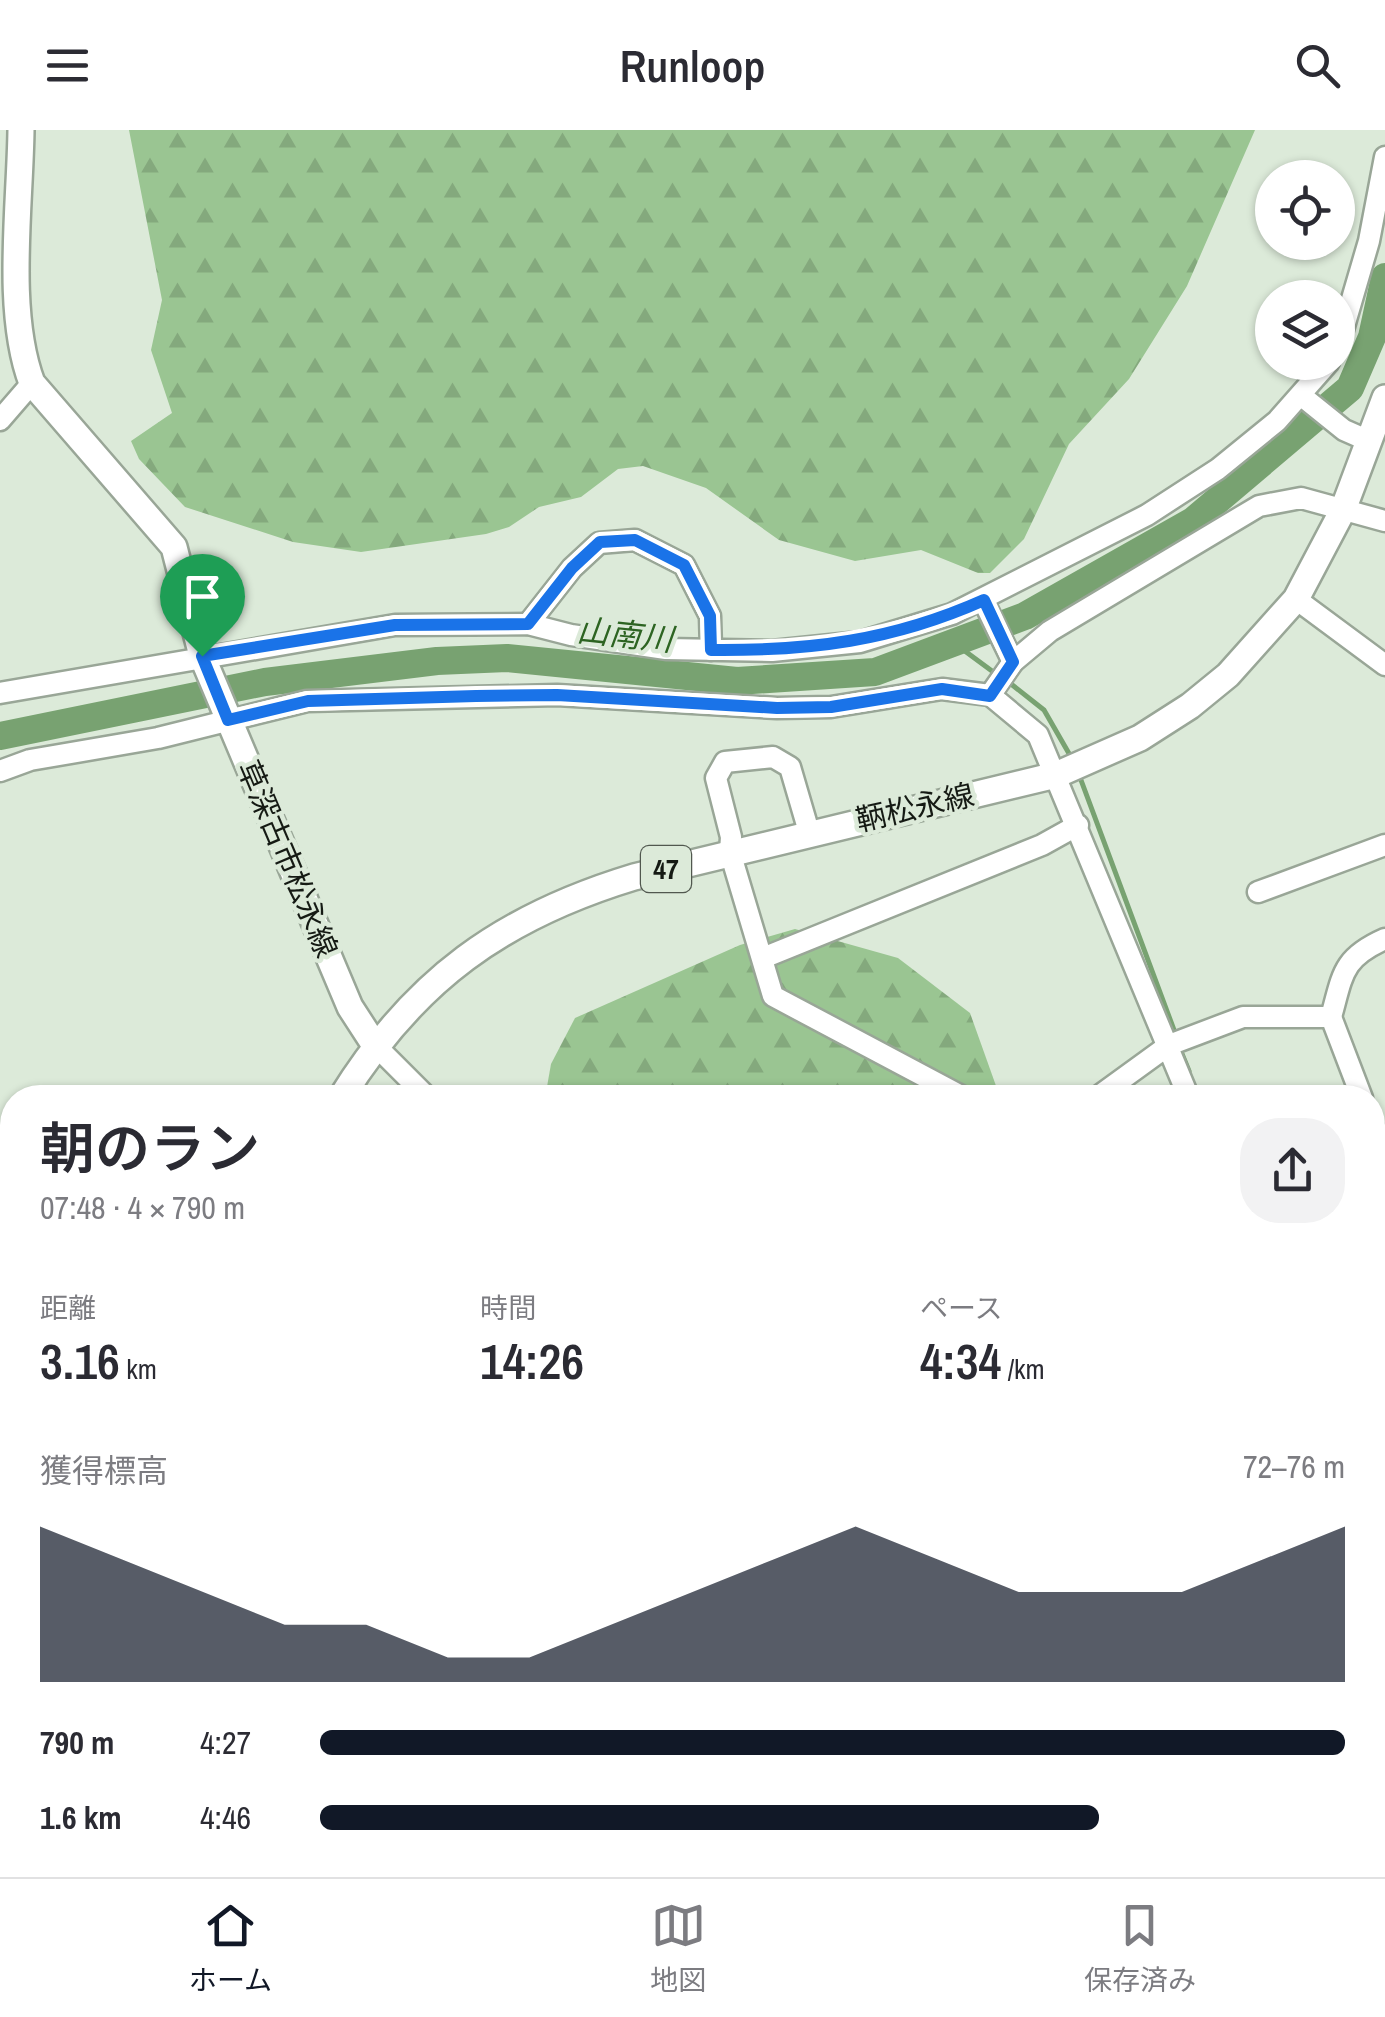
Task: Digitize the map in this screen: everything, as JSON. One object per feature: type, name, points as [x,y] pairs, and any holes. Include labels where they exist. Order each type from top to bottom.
[{"type":"main road","name":"草深古市松永線","points":[[21,130],[18,300],[24,362],[32,384],[174,547],[204,660],[350,1008],[374,1044]]},
{"type":"main road","name":"鞆松永線","points":[[349,1085],[374,1044],[404,1010],[482,942],[578,894],[809,832],[1069,770],[1140,738],[1190,706],[1228,675],[1296,599],[1343,510],[1385,398]]},
{"type":"street","points":[[1355,288],[1385,156]]},
{"type":"street","points":[[0,693],[395,625],[528,624],[590,638],[711,650],[772,651],[860,642],[986,605],[1147,516],[1218,469],[1307,400],[1319,380]]},
{"type":"street","points":[[0,420],[32,384]]},
{"type":"street","points":[[1307,400],[1344,430],[1369,441]]},
{"type":"street","points":[[0,771],[48,756],[158,738],[226,714],[308,701],[557,695],[777,708],[831,707],[942,689],[1003,672],[1050,631],[1259,506],[1301,498],[1385,521]]},
{"type":"street","points":[[528,624],[572,568],[600,542],[635,540],[684,565],[710,616],[711,650]]},
{"type":"street","points":[[1296,599],[1385,665]]},
{"type":"street","points":[[986,605],[1003,672],[1038,735],[1069,770],[1078,825],[1175,1043],[1186,1085]]},
{"type":"street","points":[[809,832],[790,767],[773,757],[725,762],[716,778],[731,837],[730,852],[772,996],[940,1085]]},
{"type":"street","points":[[762,958],[1042,845],[1078,825]]},
{"type":"street","points":[[1258,892],[1385,846]]},
{"type":"street","points":[[1357,1085],[1331,1017],[1346,965],[1359,951],[1385,939]]},
{"type":"street","points":[[1115,1085],[1175,1043],[1243,1017],[1331,1017]]},
{"type":"street","points":[[374,1044],[415,1085]]},
{"type":"green space","points":[[129,130],[1255,130],[1187,286],[1129,379],[1069,444],[1024,539],[990,573],[978,573],[921,550],[855,561],[779,540],[706,488],[643,466],[618,469],[581,497],[539,507],[509,527],[486,534],[361,552],[293,542],[185,507],[139,459],[131,441],[172,413],[151,350],[162,300]]},
{"type":"green space","points":[[795,929],[898,958],[970,1013],[996,1085],[547,1085],[551,1064],[575,1018],[740,945]]},
{"type":"waterway","name":"山南川","points":[[0,736],[265,682],[437,661],[507,658],[737,681],[875,672],[1025,616],[1193,521],[1350,388],[1372,337],[1385,277]]},
{"type":"waterway","points":[[954,643],[996,674]]},
{"type":"waterway","points":[[1006,680],[1044,710],[1071,757]]},
{"type":"waterway","points":[[1078,772],[1177,1038]]},
{"type":"waterway","points":[[1180,1049],[1189,1071]]},
{"type":"route","points":[[635,540],[684,565],[710,616],[711,650],[772,651],[860,642],[984,600],[1013,662],[990,696],[968,689],[942,689],[831,707],[777,708],[557,695],[308,701],[228,720],[202,656],[395,625],[528,624],[572,568],[600,542],[635,540]]}]
